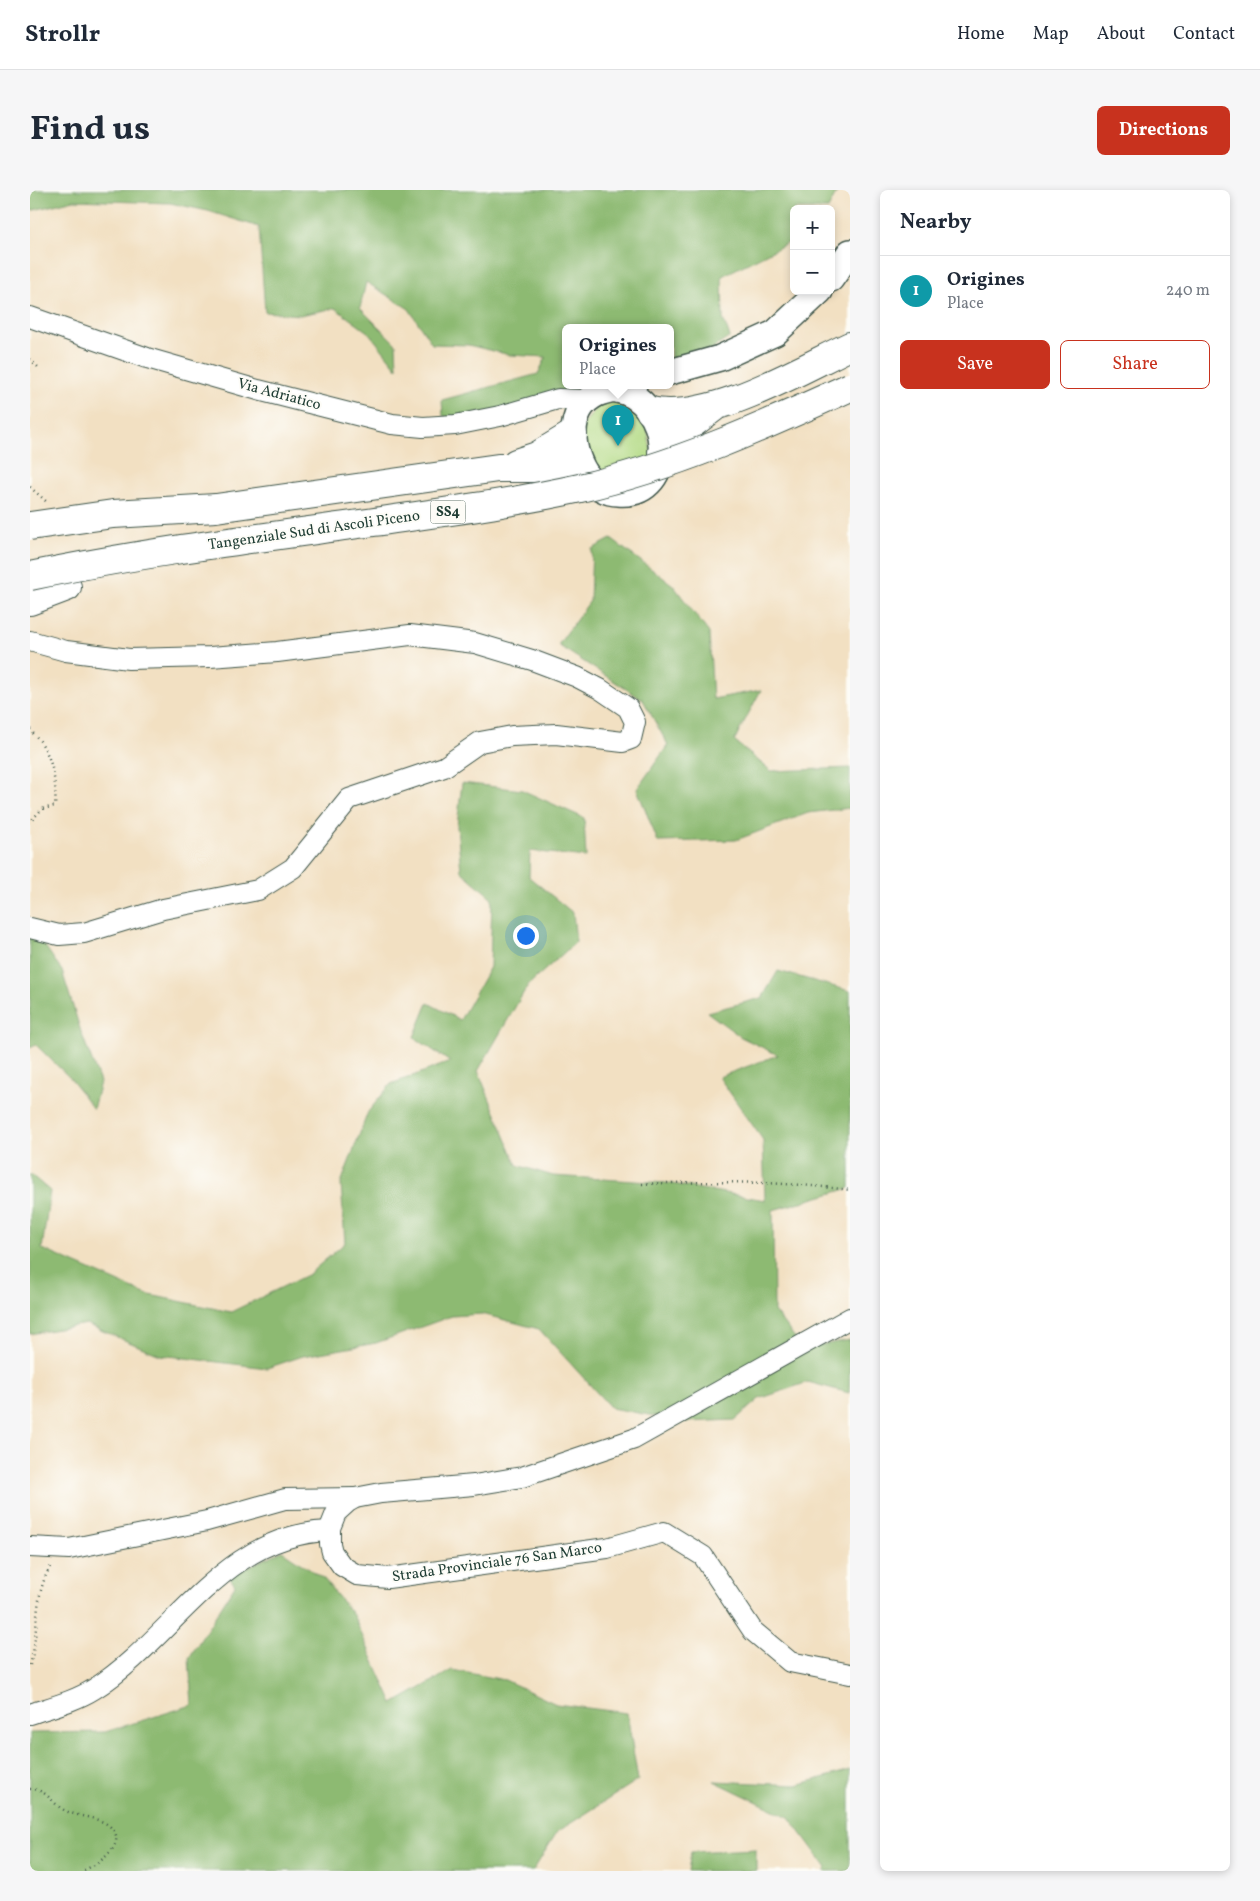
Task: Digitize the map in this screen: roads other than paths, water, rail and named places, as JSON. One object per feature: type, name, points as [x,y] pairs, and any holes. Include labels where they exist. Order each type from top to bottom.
[{"type":"highway","points":[[662,453],[688,427],[714,407],[850,346]]},
{"type":"highway","name":"Tangenziale Sud di Ascoli Piceno","points":[[30,576],[136,556],[498,505],[582,488],[673,460],[751,431],[850,387]]},
{"type":"highway","points":[[650,411],[663,414],[714,407]]},
{"type":"highway","points":[[498,468],[537,456],[574,429]]},
{"type":"highway","points":[[30,526],[113,514],[216,508],[498,468],[559,468],[589,479]]},
{"type":"highway","points":[[30,601],[67,587],[188,519],[216,508]]},
{"type":"main road","points":[[835,273],[850,252]]},
{"type":"main road","points":[[674,373],[720,358],[775,333],[816,295]]},
{"type":"main road","name":"Via Adriatico","points":[[588,400],[606,391],[619,389]]},
{"type":"main road","name":"Via Adriatico","points":[[626,389],[650,411],[661,441],[662,453]]},
{"type":"main road","points":[[650,411],[652,393],[656,389]]},
{"type":"main road","points":[[588,400],[577,415],[574,429],[584,470],[589,479],[604,490],[623,494],[633,492],[650,482],[656,475],[662,453]]},
{"type":"street","name":"Via Adriatico","points":[[30,317],[147,358],[258,390],[392,424],[423,427],[455,425],[534,407],[558,399],[588,400]]},
{"type":"street","name":"Via Adriatico","points":[[534,407],[566,413],[574,429]]},
{"type":"street","points":[[30,641],[66,651],[129,659],[210,657],[277,652],[410,635],[475,643],[532,660],[577,677],[600,689],[628,708],[633,714],[635,722],[631,739],[623,742],[556,734],[512,736],[480,742],[444,767],[349,800],[292,868],[258,890],[163,909],[84,933],[59,935],[30,928]]},
{"type":"street","points":[[30,1547],[69,1549],[207,1521],[285,1499],[355,1498],[474,1486],[522,1477],[634,1439],[850,1318]]},
{"type":"street","points":[[30,1714],[57,1705],[93,1689],[133,1659],[218,1577],[245,1556],[310,1532],[330,1531],[336,1513],[355,1498]]},
{"type":"street","name":"Strada Provinciale 76 San Marco","points":[[330,1531],[332,1552],[342,1566],[357,1574],[388,1578],[607,1548],[664,1532],[703,1556],[754,1631],[790,1662],[850,1674]]},
{"type":"place","name":"Origines","points":[[618,446]]}]
